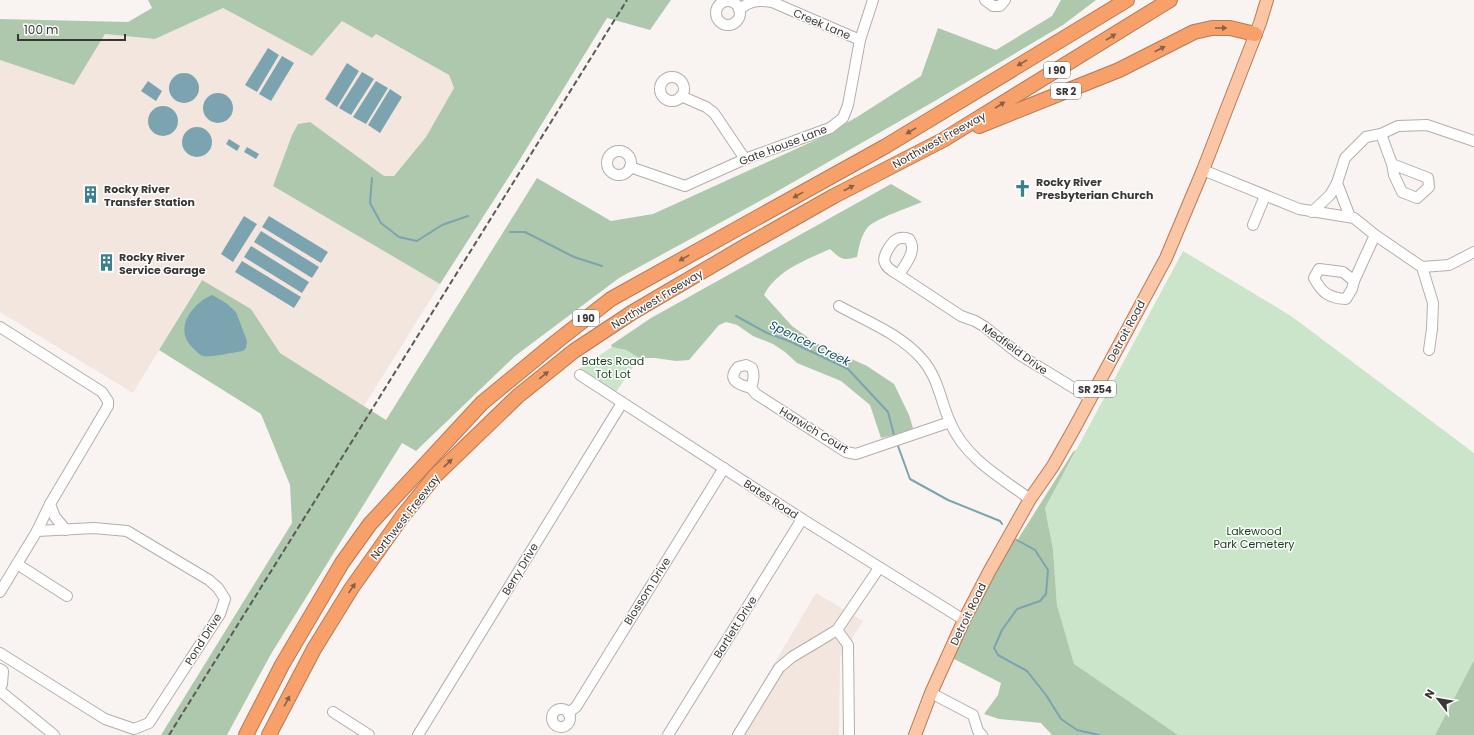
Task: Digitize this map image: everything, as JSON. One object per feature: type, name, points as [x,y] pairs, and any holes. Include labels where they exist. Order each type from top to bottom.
[{"type":"highway","points":[[1055,43],[1107,0]]},
{"type":"highway","name":"Northwest Freeway","points":[[246,735],[282,665],[342,563],[370,524],[482,403],[556,342],[611,300],[886,146],[1126,0]]},
{"type":"highway","name":"Northwest Freeway","points":[[269,735],[314,649],[351,589],[402,517],[435,476],[518,396],[574,351],[633,312],[834,196],[943,140],[1170,0]]},
{"type":"highway","name":"SR 2","points":[[943,140],[1119,70],[1194,32],[1212,28],[1230,28],[1255,34]]},
{"type":"main road","name":"Detroit Road","points":[[914,735],[964,620],[989,572],[1030,499],[1053,466],[1166,258],[1203,170],[1267,0]]},
{"type":"street","name":"Creek Lane","points":[[739,10],[745,5],[758,0],[772,2],[860,40]]},
{"type":"street","name":"Gate House Lane","points":[[630,167],[685,186],[745,159],[830,128],[843,118],[848,105],[860,40],[873,0]]},
{"type":"street","points":[[985,0],[993,6],[1000,6],[1005,0]]},
{"type":"street","points":[[681,96],[706,107],[714,113],[745,159]]},
{"type":"street","points":[[1312,212],[1330,195],[1337,183],[1345,158],[1366,137],[1381,134],[1398,126],[1427,125],[1474,141]]},
{"type":"street","points":[[1381,134],[1392,164]]},
{"type":"street","points":[[1203,170],[1299,209],[1354,218],[1422,267],[1433,304],[1429,350]]},
{"type":"street","points":[[1337,183],[1350,217]]},
{"type":"street","points":[[1253,225],[1265,196]]},
{"type":"street","points":[[1354,281],[1375,234]]},
{"type":"street","points":[[1422,267],[1450,265],[1474,252]]},
{"type":"street","name":"Medfield Drive","points":[[899,275],[961,316],[975,320],[1020,355],[1090,398]]},
{"type":"street","points":[[838,306],[899,339],[922,358],[938,385],[950,422],[963,446],[978,461],[1030,499]]},
{"type":"street","points":[[0,327],[102,392],[108,401],[108,406],[50,504],[37,531],[0,592]]},
{"type":"street","name":"Bates Road","points":[[580,375],[802,519],[964,620]]},
{"type":"street","name":"Harwich Court","points":[[751,388],[756,394],[846,452],[856,454],[950,422]]},
{"type":"street","name":"Berry Drive","points":[[418,735],[622,403]]},
{"type":"street","name":"Blossom Drive","points":[[568,713],[576,706],[724,468]]},
{"type":"street","points":[[50,504],[55,517],[66,530]]},
{"type":"street","name":"Bartlett Drive","points":[[668,735],[802,519]]},
{"type":"street","name":"Pond Drive","points":[[0,653],[105,719],[134,729],[149,723],[220,614],[225,599],[218,588],[209,580],[127,531],[94,528],[37,531]]},
{"type":"street","points":[[17,564],[67,596]]},
{"type":"street","points":[[738,735],[779,668],[792,658],[837,630],[879,568]]},
{"type":"street","points":[[837,630],[848,645],[849,735]]},
{"type":"street","points":[[0,669],[2,671],[2,684],[0,690],[54,735]]},
{"type":"street","points":[[932,693],[973,715],[978,731],[982,735]]},
{"type":"street","points":[[333,712],[369,735]]},
{"type":"shaded area","points":[[223,8],[312,56],[342,21],[372,38],[375,34],[449,75],[454,88],[426,137],[394,176],[383,176],[310,122],[298,124],[292,135],[273,186],[440,284],[364,406],[280,353],[251,309],[201,280],[133,393],[0,312],[0,60],[74,85],[105,34],[155,39]]},
{"type":"shaded area","points":[[816,593],[863,621],[840,657],[839,735],[732,735]]},
{"type":"green space","points":[[148,0],[671,0],[650,30],[607,18],[519,161],[440,284],[273,186],[292,135],[298,124],[310,122],[384,176],[394,176],[426,137],[454,88],[449,75],[376,34],[372,38],[342,21],[312,56],[223,8],[155,39],[105,34],[74,85],[0,60],[0,19],[128,22],[152,8]]},
{"type":"green space","points":[[1061,0],[1096,0],[1063,25],[933,102],[769,196],[619,278],[515,356],[416,451],[402,443],[271,654],[227,735],[161,735],[292,523],[290,485],[261,414],[159,350],[202,280],[251,309],[280,353],[386,420],[537,178],[611,221],[653,214],[820,138],[857,117],[921,76],[938,28],[996,50],[1052,16]]},
{"type":"green space","points":[[891,184],[922,202],[885,217],[868,227],[862,237],[857,257],[845,259],[830,249],[784,272],[776,279],[764,295],[792,326],[814,342],[867,366],[894,384],[909,415],[913,428],[912,431],[881,438],[870,405],[841,381],[797,363],[773,344],[753,336],[737,325],[726,322],[719,325],[689,360],[676,361],[655,358],[639,358],[626,350],[612,347],[611,345],[651,318]]},
{"type":"green space","name":"Lakewood Park Cemetery","points":[[1183,251],[1291,316],[1474,453],[1474,660],[1435,735],[1178,735],[1074,665],[1057,605],[1053,549],[1045,508]]},
{"type":"green space","name":"Bates Road Tot Lot","points":[[612,347],[626,350],[639,358],[616,392],[579,369]]},
{"type":"green space","points":[[1076,450],[1045,508],[1053,549],[1057,605],[1074,664],[1178,735],[1052,735],[1041,723],[999,719],[984,714],[998,695],[1001,683],[952,658],[1014,537],[1024,544],[1018,539],[1073,452]]},
{"type":"green space","points":[[1474,660],[1474,735],[1435,735]]},
{"type":"water","points":[[268,48],[279,55],[257,92],[245,85]]},
{"type":"water","points":[[282,56],[294,63],[271,101],[259,94]]},
{"type":"water","points":[[347,63],[359,71],[337,107],[325,99]]},
{"type":"water","points":[[362,72],[374,79],[351,115],[339,108]]},
{"type":"water","points":[[184,73],[195,77],[199,88],[195,99],[184,103],[173,99],[169,88],[173,77]]},
{"type":"water","points":[[148,81],[162,91],[156,101],[141,91]]},
{"type":"water","points":[[376,81],[388,88],[366,124],[353,117]]},
{"type":"water","points":[[390,89],[402,97],[380,133],[368,125]]},
{"type":"water","points":[[218,93],[229,97],[233,108],[229,119],[218,123],[207,119],[203,108],[207,97]]},
{"type":"water","points":[[163,106],[174,110],[178,121],[174,132],[163,136],[152,132],[148,121],[152,110]]},
{"type":"water","points":[[197,127],[208,131],[212,142],[208,153],[197,157],[186,153],[182,142],[186,131]]},
{"type":"water","points":[[229,139],[240,146],[237,151],[226,144]]},
{"type":"water","points":[[247,147],[259,154],[256,159],[244,152]]},
{"type":"water","points":[[244,216],[257,224],[233,262],[221,254]]},
{"type":"water","points":[[269,216],[328,252],[321,263],[262,227]]},
{"type":"water","points":[[261,231],[319,267],[312,278],[254,242]]},
{"type":"water","points":[[251,246],[309,282],[302,293],[244,257]]},
{"type":"water","points":[[242,261],[301,297],[294,308],[235,272]]},
{"type":"water","points":[[212,295],[226,303],[236,312],[247,341],[246,348],[243,351],[216,356],[203,356],[191,346],[186,339],[184,331],[188,316],[198,304]]},
{"type":"waterway","name":"Spencer Creek","points":[[372,178],[370,203],[381,223],[399,237],[417,241],[442,225],[468,216]]},
{"type":"waterway","name":"Spencer Creek","points":[[510,232],[525,232],[574,257],[602,266]]},
{"type":"waterway","name":"Spencer Creek","points":[[736,316],[767,333],[789,341],[848,369],[888,412],[894,435]]},
{"type":"waterway","name":"Spencer Creek","points":[[898,446],[910,479],[948,500],[1000,521],[1002,524]]},
{"type":"waterway","name":"Spencer Creek","points":[[1017,540],[1035,550],[1048,570],[1046,594],[1040,601],[1017,609],[1002,630],[994,648],[998,655],[1027,671],[1046,695],[1061,719],[1077,730],[1099,735]]},
{"type":"railway","points":[[169,735],[627,0]]},
{"type":"place","name":"Rocky River Presbyterian Church","points":[[1023,188]]},
{"type":"place","name":"Rocky River Transfer Station","points":[[91,195]]},
{"type":"place","name":"Rocky River Service Garage","points":[[106,263]]}]
